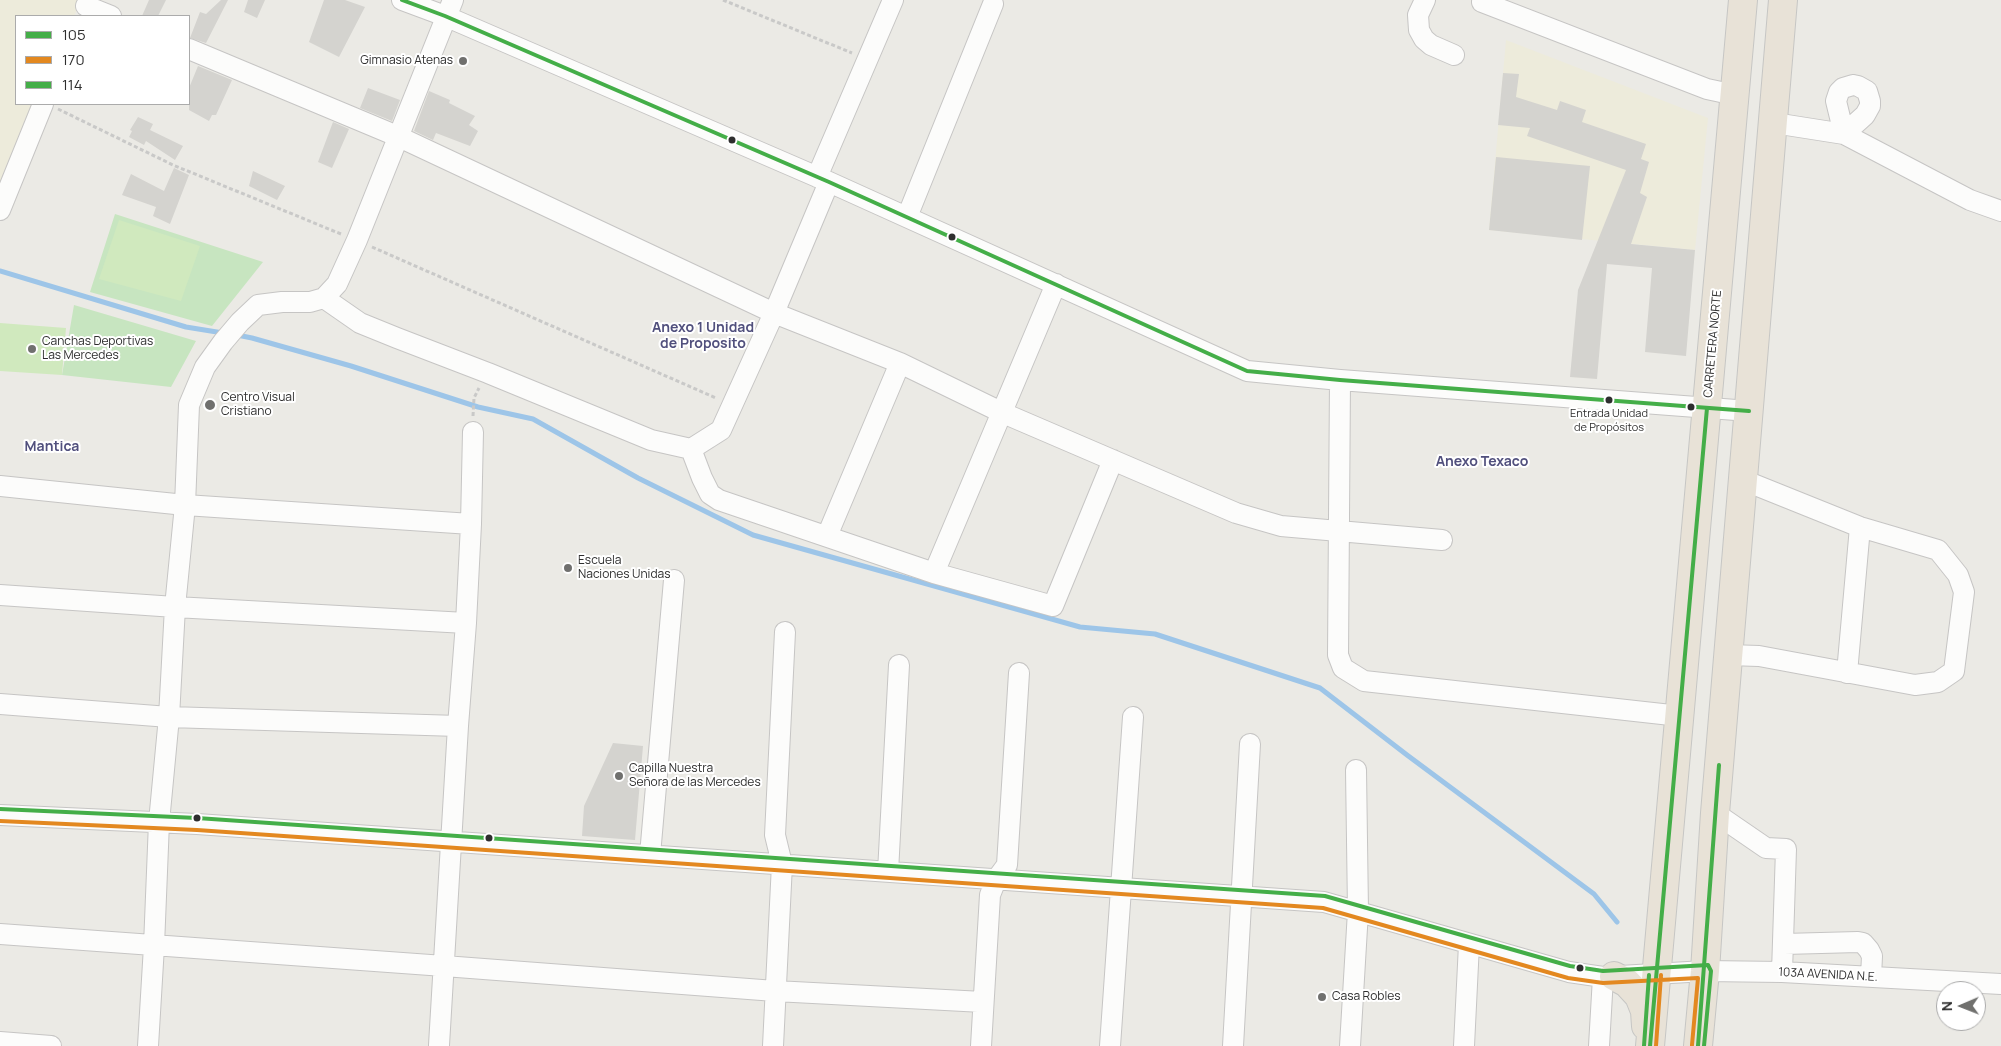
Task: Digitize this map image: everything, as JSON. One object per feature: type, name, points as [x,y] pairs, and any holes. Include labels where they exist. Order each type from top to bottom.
[{"type":"highway","name":"CARRETERA NORTE","points":[[1649,1046],[1744,0]]},
{"type":"highway","points":[[1735,95],[1751,96],[1763,91],[1771,29],[1778,0]]},
{"type":"highway","points":[[1698,1046],[1706,971],[1714,813],[1783,0]]},
{"type":"highway","points":[[1609,976],[1626,983],[1639,996],[1645,1012],[1649,1046]]},
{"type":"street","points":[[402,0],[449,8],[1247,370],[1340,380],[1748,411]]},
{"type":"street","points":[[324,298],[360,323],[651,440],[691,449],[721,430],[734,405],[774,313],[866,60],[893,0]]},
{"type":"street","points":[[1425,0],[1418,15],[1419,30],[1424,39],[1431,45],[1454,56]]},
{"type":"street","points":[[1481,1],[1707,89],[1735,95]]},
{"type":"street","points":[[907,217],[993,4]]},
{"type":"street","points":[[85,7],[108,15]]},
{"type":"street","points":[[148,1046],[159,822],[169,717],[174,608],[185,505],[189,406],[205,366],[240,322],[258,305],[282,302],[310,302],[324,298],[337,284],[357,240],[449,8]]},
{"type":"street","points":[[190,49],[397,136],[774,313],[900,363],[1003,413],[1236,512],[1281,526],[1442,540]]},
{"type":"street","points":[[0,210],[49,106]]},
{"type":"street","points":[[1774,123],[1844,134],[1970,200],[2001,210]]},
{"type":"street","points":[[934,573],[1056,284]]},
{"type":"street","points":[[826,536],[900,363]]},
{"type":"street","points":[[1340,380],[1338,655],[1343,668],[1364,681],[1680,716]]},
{"type":"street","points":[[439,1046],[466,623],[471,524],[473,424]]},
{"type":"street","points":[[691,449],[710,494],[719,500],[934,573],[1053,606],[1113,460]]},
{"type":"street","points":[[1728,655],[1759,656],[1847,674],[1915,684],[1938,682],[1954,671],[1964,592],[1958,575],[1938,550],[1860,528],[1742,480]]},
{"type":"street","points":[[0,486],[185,505],[471,524]]},
{"type":"street","points":[[1847,674],[1860,528]]},
{"type":"street","points":[[650,855],[674,580]]},
{"type":"street","points":[[0,595],[174,608],[466,623]]},
{"type":"street","points":[[773,1046],[782,864],[775,835],[785,632]]},
{"type":"street","points":[[888,872],[899,665]]},
{"type":"street","points":[[981,1046],[990,895],[996,880],[1007,865],[1019,674]]},
{"type":"street","points":[[0,704],[169,717],[458,726]]},
{"type":"street","points":[[1110,1046],[1133,717]]},
{"type":"street","points":[[1234,1046],[1250,744]]},
{"type":"street","points":[[1350,1046],[1358,911],[1356,770]]},
{"type":"street","points":[[1714,813],[1766,848],[1786,849],[1782,972]]},
{"type":"street","name":"103A AVENIDA N.E.","points":[[0,815],[159,822],[1324,902],[1569,972],[1609,976],[1706,971],[1782,972],[2001,984]]},
{"type":"street","points":[[0,934],[775,991],[983,1002]]},
{"type":"street","points":[[1784,944],[1863,943],[1872,956],[1871,977]]},
{"type":"street","points":[[1464,1046],[1469,944]]},
{"type":"street","points":[[1599,1046],[1609,976]]},
{"type":"street","points":[[0,1042],[51,1046]]},
{"type":"path","points":[[723,0],[866,60]]},
{"type":"path","points":[[49,106],[173,165],[357,240],[734,405]]},
{"type":"path","points":[[473,424],[474,398]]},
{"type":"shaded area","points":[[0,0],[81,0],[74,15],[15,15],[15,105],[36,105],[0,187]]},
{"type":"shaded area","points":[[1506,40],[1708,118],[1695,250],[1489,230]]},
{"type":"green space","points":[[115,214],[263,262],[212,326],[90,292]]},
{"type":"green space","points":[[119,220],[200,246],[181,301],[99,279]]},
{"type":"green space","points":[[74,305],[196,341],[171,387],[62,375]]},
{"type":"green space","name":"Canchas Deportivas Las Mercedes","points":[[0,323],[66,328],[62,375],[0,371]]},
{"type":"building","points":[[149,0],[166,0],[158,15],[142,15]]},
{"type":"building","points":[[221,0],[228,0],[206,43],[190,38],[200,12],[206,14]]},
{"type":"building","points":[[248,0],[265,0],[257,18],[244,12]]},
{"type":"building","points":[[324,0],[345,0],[365,7],[339,57],[309,42]]},
{"type":"building","points":[[198,66],[232,80],[216,115],[212,115],[209,121],[189,110],[190,86]]},
{"type":"building","points":[[1503,73],[1519,74],[1516,97],[1557,110],[1560,101],[1586,110],[1582,122],[1646,144],[1641,159],[1649,162],[1640,193],[1647,197],[1631,244],[1695,250],[1686,356],[1645,352],[1652,268],[1607,264],[1597,379],[1570,377],[1578,290],[1626,170],[1527,136],[1530,128],[1498,125]]},
{"type":"building","points":[[368,88],[400,100],[392,121],[360,108]]},
{"type":"building","points":[[429,91],[450,100],[449,103],[475,116],[469,125],[478,131],[470,146],[436,133],[433,140],[414,131]]},
{"type":"building","points":[[138,117],[153,124],[150,130],[183,146],[175,160],[146,141],[144,145],[129,137],[132,131],[130,130]]},
{"type":"building","points":[[333,122],[349,129],[332,168],[318,162]]},
{"type":"building","points":[[1496,157],[1590,166],[1582,240],[1489,230]]},
{"type":"building","points":[[174,168],[189,175],[170,224],[153,216],[156,207],[122,195],[131,174],[164,191]]},
{"type":"building","points":[[253,171],[285,186],[277,200],[249,186]]},
{"type":"building","name":"Capilla Nuestra Señora de las Mercedes","points":[[613,743],[643,746],[635,840],[582,836],[584,806]]},
{"type":"waterway","points":[[0,271],[186,327],[223,333]]},
{"type":"waterway","points":[[237,335],[351,366],[478,407],[533,419],[638,478],[753,535],[1080,627],[1155,634],[1320,688],[1594,894],[1617,922]]},
{"type":"transit line","name":"105","points":[[402,0],[445,16],[829,182],[1247,371],[1340,380],[1749,411]]},
{"type":"transit line","name":"105","points":[[1650,1046],[1707,408]]},
{"type":"transit line","name":"105","points":[[1698,1046],[1719,765]]},
{"type":"transit line","name":"114","points":[[0,809],[197,818],[1325,896],[1570,966],[1603,971],[1708,965],[1711,971],[1704,1046]]},
{"type":"transit line","name":"170","points":[[0,821],[197,830],[1323,908],[1568,978],[1603,983],[1698,978],[1692,1045]]},
{"type":"transit line","name":"114","points":[[1644,1046],[1649,975]]},
{"type":"transit line","name":"170","points":[[1656,1046],[1661,975]]},
{"type":"place","name":"Gimnasio Atenas","points":[[463,61]]},
{"type":"place","name":"Canchas Deportivas Las Mercedes","points":[[32,349]]},
{"type":"place","name":"Entrada Unidad de Propósitos","points":[[1609,400]]},
{"type":"place","name":"Centro Visual Cristiano","points":[[210,405]]},
{"type":"place","name":"Escuela Naciones Unidas","points":[[568,568]]},
{"type":"place","name":"Capilla Nuestra Señora de las Mercedes","points":[[619,776]]},
{"type":"place","name":"Casa Robles","points":[[1322,997]]},
{"type":"district","name":"Anexo 1 Unidad de Proposito","points":[[703,336]]},
{"type":"district","name":"Mantica","points":[[52,447]]},
{"type":"district","name":"Anexo Texaco","points":[[1482,462]]}]
